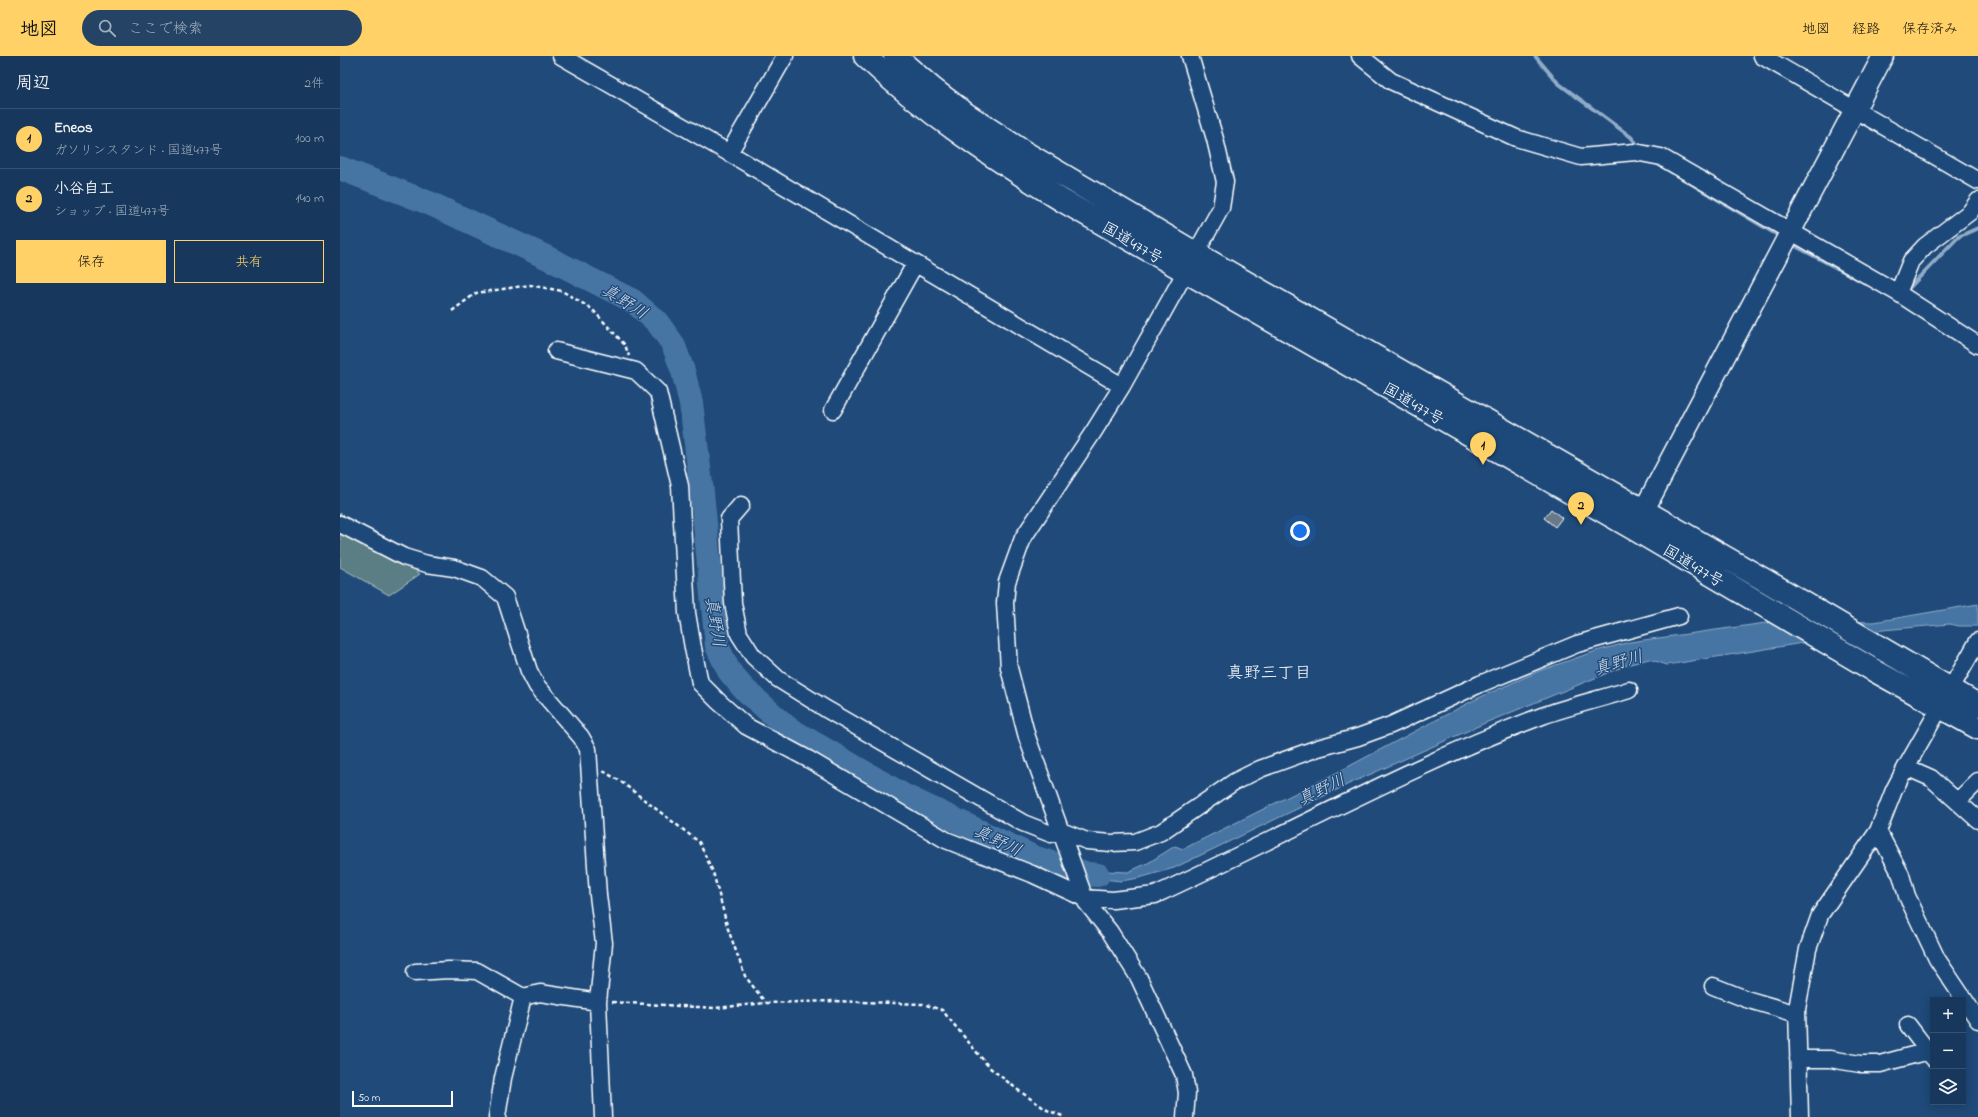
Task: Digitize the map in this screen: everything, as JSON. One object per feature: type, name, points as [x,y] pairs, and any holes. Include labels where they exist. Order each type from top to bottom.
[{"type":"highway","name":"国道477号","points":[[865,56],[891,81],[981,149],[1063,201],[1190,262]]},
{"type":"highway","name":"国道477号","points":[[895,56],[933,89],[966,114],[1190,262],[1639,520],[1764,579],[1978,705]]},
{"type":"highway","name":"国道477号","points":[[1639,520],[1741,593],[1875,671],[1978,728]]},
{"type":"street","points":[[561,56],[729,153],[1122,386]]},
{"type":"street","points":[[729,153],[785,56]]},
{"type":"street","points":[[1185,1117],[1187,1093],[1184,1075],[1139,978],[1110,932],[1082,893],[1027,738],[1009,668],[1005,603],[1007,582],[1022,538],[1122,386],[1220,208],[1225,182],[1215,139],[1190,56]]},
{"type":"street","points":[[1360,56],[1391,81],[1516,138],[1581,157],[1635,152],[1661,156],[1898,293],[1978,344]]},
{"type":"street","points":[[1762,56],[1978,181]]},
{"type":"street","points":[[1639,520],[1883,56]]},
{"type":"street","points":[[1898,293],[1911,261],[1925,246],[1970,212],[1978,201]]},
{"type":"street","points":[[833,410],[915,264]]},
{"type":"street","points":[[556,351],[636,371],[658,392],[680,486],[687,613],[700,683],[746,726],[808,759],[946,840],[1082,893],[1113,900],[1155,895],[1389,783],[1499,734],[1543,716],[1629,690]]},
{"type":"street","points":[[741,505],[729,519],[733,603],[739,634],[753,656],[778,679],[826,709],[1022,823],[1051,834],[1087,842],[1110,844],[1134,842],[1161,832],[1234,782],[1260,769],[1318,748],[1358,738],[1480,684],[1577,644],[1679,616]]},
{"type":"street","points":[[340,524],[404,557],[427,564],[454,568],[482,578],[505,597],[529,671],[537,686],[581,737],[588,749],[598,895],[604,943],[598,1002],[603,1117]]},
{"type":"street","points":[[1800,1117],[1797,1014],[1808,949],[1820,915],[1878,831],[1894,790],[1906,767],[1939,706],[1978,641]]},
{"type":"street","points":[[1906,767],[1930,778],[1978,820]]},
{"type":"street","points":[[1958,802],[1978,781]]},
{"type":"street","points":[[1878,831],[1901,875],[1907,896],[1937,959],[1978,1020]]},
{"type":"street","points":[[415,972],[477,971],[523,997],[540,993],[598,1002]]},
{"type":"street","points":[[1713,986],[1746,999],[1797,1014]]},
{"type":"street","points":[[497,1117],[503,1078],[523,997]]},
{"type":"street","points":[[1908,1025],[1930,1053]]},
{"type":"street","points":[[1798,1059],[1830,1059],[1860,1064],[1880,1064],[1930,1054]]},
{"type":"path","points":[[452,311],[476,293],[530,285],[562,291],[592,309],[625,345],[636,371]]},
{"type":"path","points":[[590,764],[620,781],[699,842],[713,872],[728,929],[745,976],[766,1003]]},
{"type":"path","points":[[598,1002],[715,1008],[766,1003],[833,1001],[923,1004],[942,1010],[989,1067],[1018,1090],[1047,1110],[1065,1117]]},
{"type":"green space","points":[[340,513],[420,574],[389,595],[340,567]]},
{"type":"water","points":[[1978,604],[1978,626],[1959,626],[1950,624],[1883,630],[1667,665],[1649,659],[1627,665],[1485,723],[1351,783],[1174,868],[1139,878],[1121,881],[1085,877],[1082,870],[1128,872],[1148,863],[1175,846],[1183,849],[1340,771],[1474,700],[1539,671],[1596,651],[1630,642],[1787,620],[1874,622]]},
{"type":"building","points":[[1551,509],[1562,518],[1555,527],[1544,518]]},
{"type":"waterway","points":[[1535,56],[1558,83],[1631,137],[1641,149]]},
{"type":"waterway","points":[[1653,161],[1781,237]]},
{"type":"waterway","name":"真野川","points":[[340,168],[429,203],[546,257],[633,301],[657,322],[673,344],[683,371],[691,403],[702,492],[717,646],[729,671],[743,688],[788,728],[905,796],[1036,858],[1088,874],[1098,875]]},
{"type":"waterway","points":[[1905,290],[1908,289],[1958,237],[1978,228]]},
{"type":"waterway","points":[[1790,243],[1869,285]]},
{"type":"place","name":"Eneos","points":[[1483,465]]},
{"type":"place","name":"小谷自工","points":[[1581,525]]},
{"type":"district","name":"真野三丁目","points":[[1269,672]]}]
